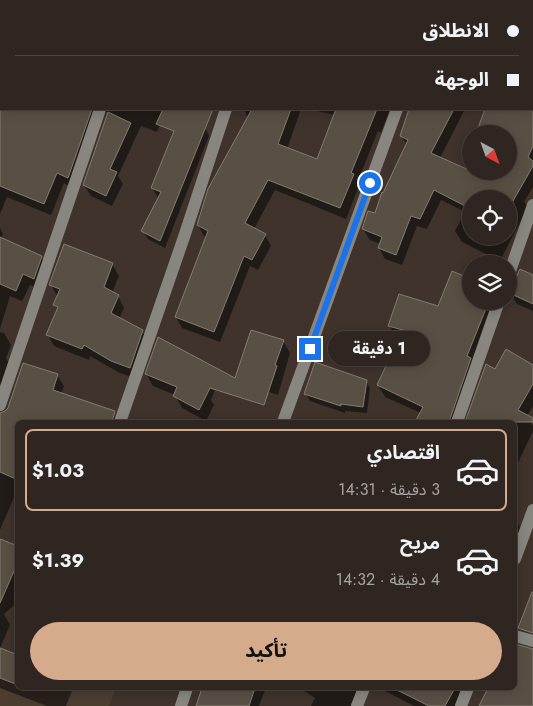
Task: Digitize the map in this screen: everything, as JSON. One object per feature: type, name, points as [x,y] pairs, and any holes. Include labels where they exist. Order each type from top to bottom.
[{"type":"street","points":[[0,405],[100,110]]},
{"type":"street","points":[[121,420],[226,110]]},
{"type":"street","points":[[284,420],[397,110]]},
{"type":"street","points":[[516,255],[533,205]]},
{"type":"street","points":[[458,420],[496,310]]},
{"type":"street","points":[[517,554],[533,510]]},
{"type":"street","points":[[517,637],[533,641]]},
{"type":"street","points":[[180,706],[186,690]]},
{"type":"street","points":[[357,706],[363,690]]},
{"type":"street","points":[[461,706],[467,690]]},
{"type":"shaded area","points":[[0,649],[15,654],[15,690],[115,690],[109,706],[0,706]]},
{"type":"building","points":[[0,110],[92,110],[68,178],[57,173],[44,204],[0,186]]},
{"type":"building","points":[[163,110],[213,110],[160,241],[141,231],[161,192],[151,188],[174,131],[156,124]]},
{"type":"building","points":[[251,110],[291,110],[278,144],[317,159],[336,110],[377,110],[351,173],[354,174],[340,208],[268,180],[245,223],[266,234],[252,260],[244,256],[214,332],[175,317],[208,231],[197,225],[208,189]]},
{"type":"building","points":[[409,110],[453,110],[431,153],[462,167],[462,180],[518,180],[518,125],[479,125],[485,110],[533,110],[533,146],[528,157],[533,161],[533,166],[517,194],[517,190],[462,190],[462,204],[434,190],[420,219],[411,216],[396,255],[378,248],[382,237],[362,229],[368,211],[375,213],[382,192],[408,140],[400,136]]},
{"type":"building","points":[[108,112],[131,123],[110,169],[117,172],[106,196],[83,185]]},
{"type":"building","points":[[0,237],[42,256],[34,279],[23,274],[16,291],[0,284]]},
{"type":"building","points":[[64,244],[113,263],[104,287],[119,295],[111,313],[143,330],[130,368],[111,361],[84,345],[82,349],[46,335],[58,307],[53,305],[60,289],[49,285]]},
{"type":"building","points":[[520,269],[533,275],[533,304],[517,297],[517,276]]},
{"type":"building","points":[[452,271],[462,275],[462,310],[485,310],[467,356],[471,358],[450,420],[416,420],[423,407],[377,385],[403,330],[388,326],[399,294],[438,306]]},
{"type":"building","points":[[251,330],[284,340],[264,405],[210,388],[199,410],[173,396],[177,387],[145,374],[158,337],[235,378]]},
{"type":"building","points":[[506,349],[533,365],[533,384],[518,410],[533,418],[533,422],[517,422],[517,420],[466,420],[486,364],[495,369]]},
{"type":"building","points":[[315,362],[367,380],[363,407],[341,404],[341,406],[304,394]]},
{"type":"building","points":[[23,363],[58,374],[53,390],[115,411],[113,420],[15,420],[15,479],[0,472],[0,413],[8,408]]},
{"type":"building","points":[[0,539],[15,545],[15,569],[0,603]]},
{"type":"building","points":[[533,592],[533,633],[518,628]]},
{"type":"building","points":[[517,645],[533,649],[533,706],[479,706],[487,690],[517,690]]},
{"type":"building","points":[[0,648],[15,654],[15,684],[0,678]]},
{"type":"building","points":[[201,690],[254,690],[249,706],[196,706]]},
{"type":"building","points":[[397,690],[454,690],[445,706],[429,706]]},
{"type":"route","points":[[310,349],[370,183]]}]
